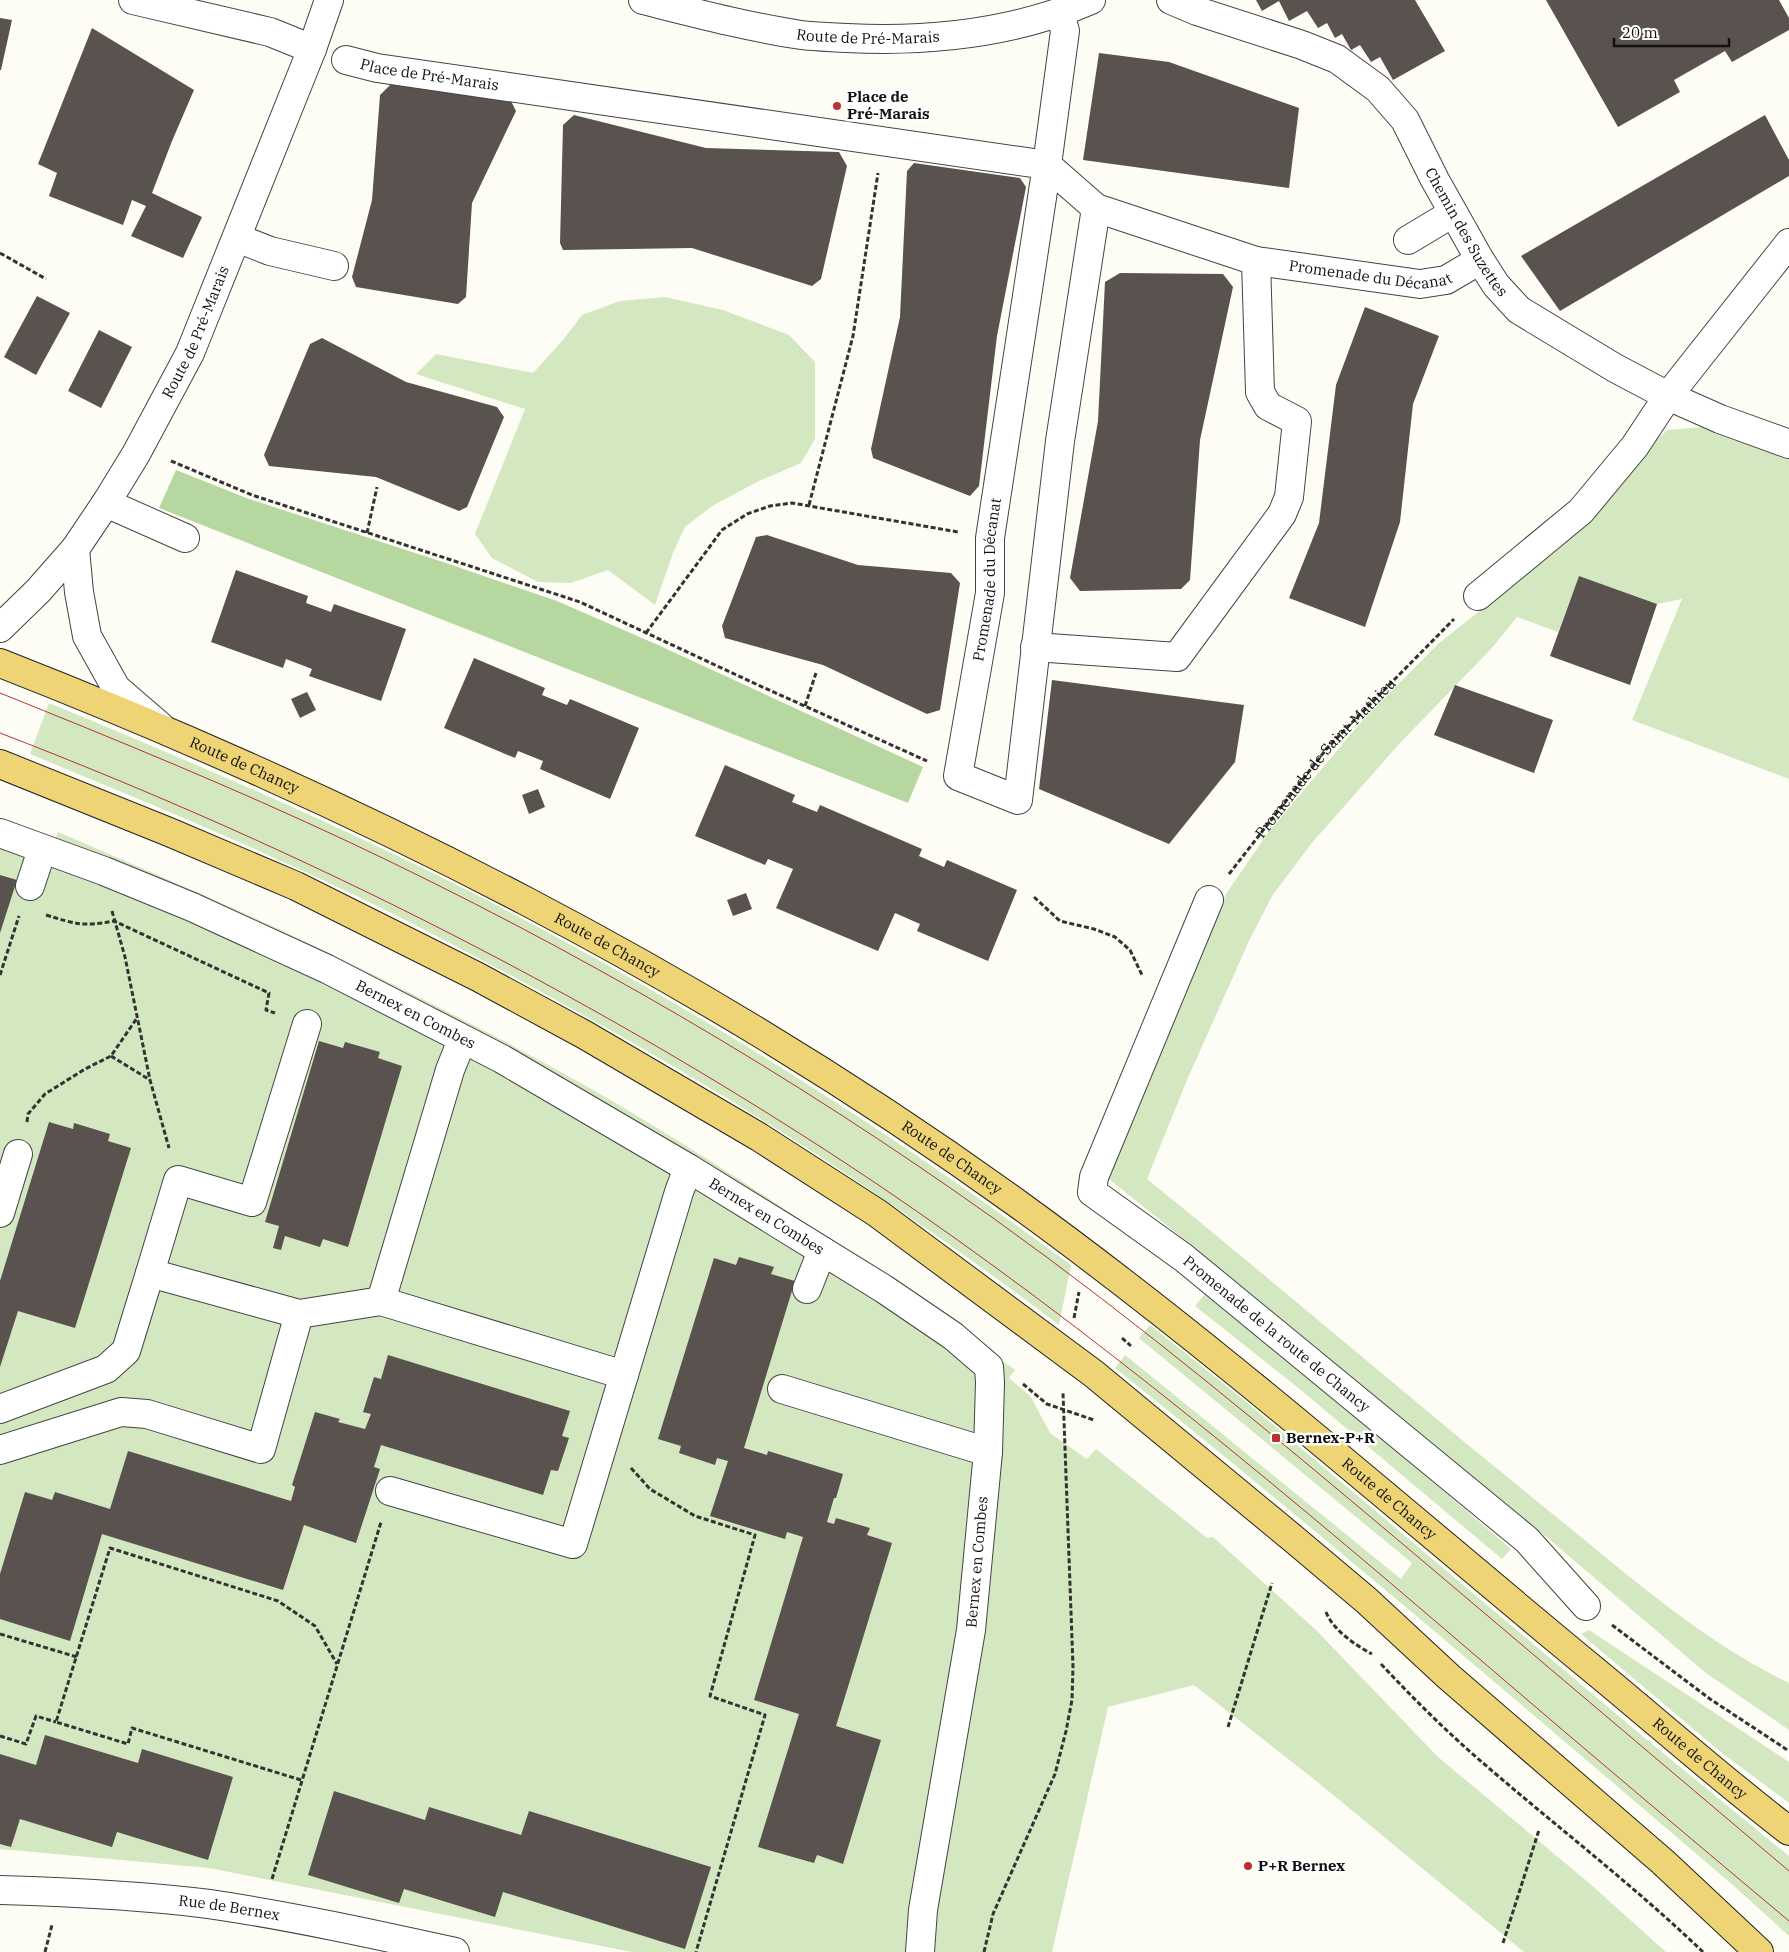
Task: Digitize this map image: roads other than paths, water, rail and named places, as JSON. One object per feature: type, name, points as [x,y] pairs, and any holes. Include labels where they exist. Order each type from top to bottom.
[{"type":"main road","name":"Route de Chancy","points":[[0,663],[168,732],[313,795],[432,852],[525,900],[688,990],[781,1046],[935,1145],[1150,1302],[1320,1440],[1658,1726],[1789,1831]]},
{"type":"main road","points":[[0,764],[169,832],[296,886],[478,977],[585,1035],[759,1137],[877,1213],[1067,1352],[1366,1600],[1449,1677],[1663,1862],[1759,1952]]},
{"type":"street","points":[[134,0],[270,32],[312,49]]},
{"type":"street","name":"Route de Pré-Marais","points":[[0,628],[38,591],[75,549],[136,454],[190,353],[312,49],[329,0]]},
{"type":"street","name":"Route de Pré-Marais","points":[[643,0],[741,25],[804,36],[885,40],[928,38],[979,32],[1030,21],[1091,0]]},
{"type":"street","name":"Chemin des Suzettes","points":[[1171,0],[1197,11],[1302,45],[1337,59],[1378,89],[1405,120],[1480,260],[1496,285],[1519,310],[1615,368],[1668,396],[1789,444]]},
{"type":"street","name":"Promenade du Décanat","points":[[1036,647],[1018,800],[958,776],[990,593],[990,538],[1047,165],[1065,31],[1060,12]]},
{"type":"street","name":"Place de Pré-Marais","points":[[346,60],[377,68],[1047,165]]},
{"type":"street","name":"Promenade du Décanat","points":[[1047,165],[1096,208],[1256,261],[1420,284],[1446,280],[1480,260]]},
{"type":"street","points":[[1096,208],[1060,441],[1036,647],[1177,657],[1282,514],[1290,497],[1296,422],[1268,406],[1260,392],[1256,261]]},
{"type":"street","points":[[1408,240],[1453,212]]},
{"type":"street","points":[[237,238],[270,251],[334,266]]},
{"type":"street","points":[[1478,596],[1581,511],[1635,446],[1668,396],[1789,243]]},
{"type":"street","points":[[106,503],[185,538]]},
{"type":"street","points":[[75,549],[79,592],[87,636],[116,688],[168,732]]},
{"type":"street","name":"Bernex en Combes","points":[[0,833],[192,907],[327,970],[502,1059],[688,1168],[884,1289],[953,1336],[989,1367],[988,1452],[971,1630],[923,1910],[920,1952]]},
{"type":"street","points":[[26,897],[42,850]]},
{"type":"street","name":"Promenade de la route de Chancy","points":[[1209,900],[1094,1178],[1092,1192],[1184,1258],[1527,1540],[1586,1606]]},
{"type":"street","points":[[0,1409],[106,1369],[126,1351],[178,1180],[252,1202],[307,1024]]},
{"type":"street","points":[[380,1301],[450,1070],[462,1040]]},
{"type":"street","points":[[0,1213],[18,1154]]},
{"type":"street","points":[[390,1491],[573,1544],[679,1192],[688,1168]]},
{"type":"street","points":[[807,1289],[822,1251]]},
{"type":"street","points":[[150,1272],[299,1314],[380,1301],[624,1375]]},
{"type":"street","points":[[0,1450],[121,1412],[148,1414],[261,1448],[299,1314]]},
{"type":"street","points":[[782,1389],[988,1452]]},
{"type":"street","name":"Rue de Bernex","points":[[0,1890],[101,1894],[207,1904],[276,1915],[364,1942],[455,1952]]},
{"type":"tram line","points":[[0,693],[219,784],[349,842],[433,883],[516,925],[680,1016],[839,1113],[993,1218],[1155,1341],[1365,1512],[1789,1871]]},
{"type":"tram line","points":[[0,733],[115,779],[228,828],[340,879],[451,934],[560,992],[668,1053],[774,1117],[877,1184],[1036,1297],[1191,1417],[1789,1921]]},
{"type":"place","name":"Place de Pré-Marais","points":[[837,106]]},
{"type":"place","name":"Bernex-P+R","points":[[1276,1438]]},
{"type":"place","name":"P+R Bernex","points":[[1248,1866]]}]
